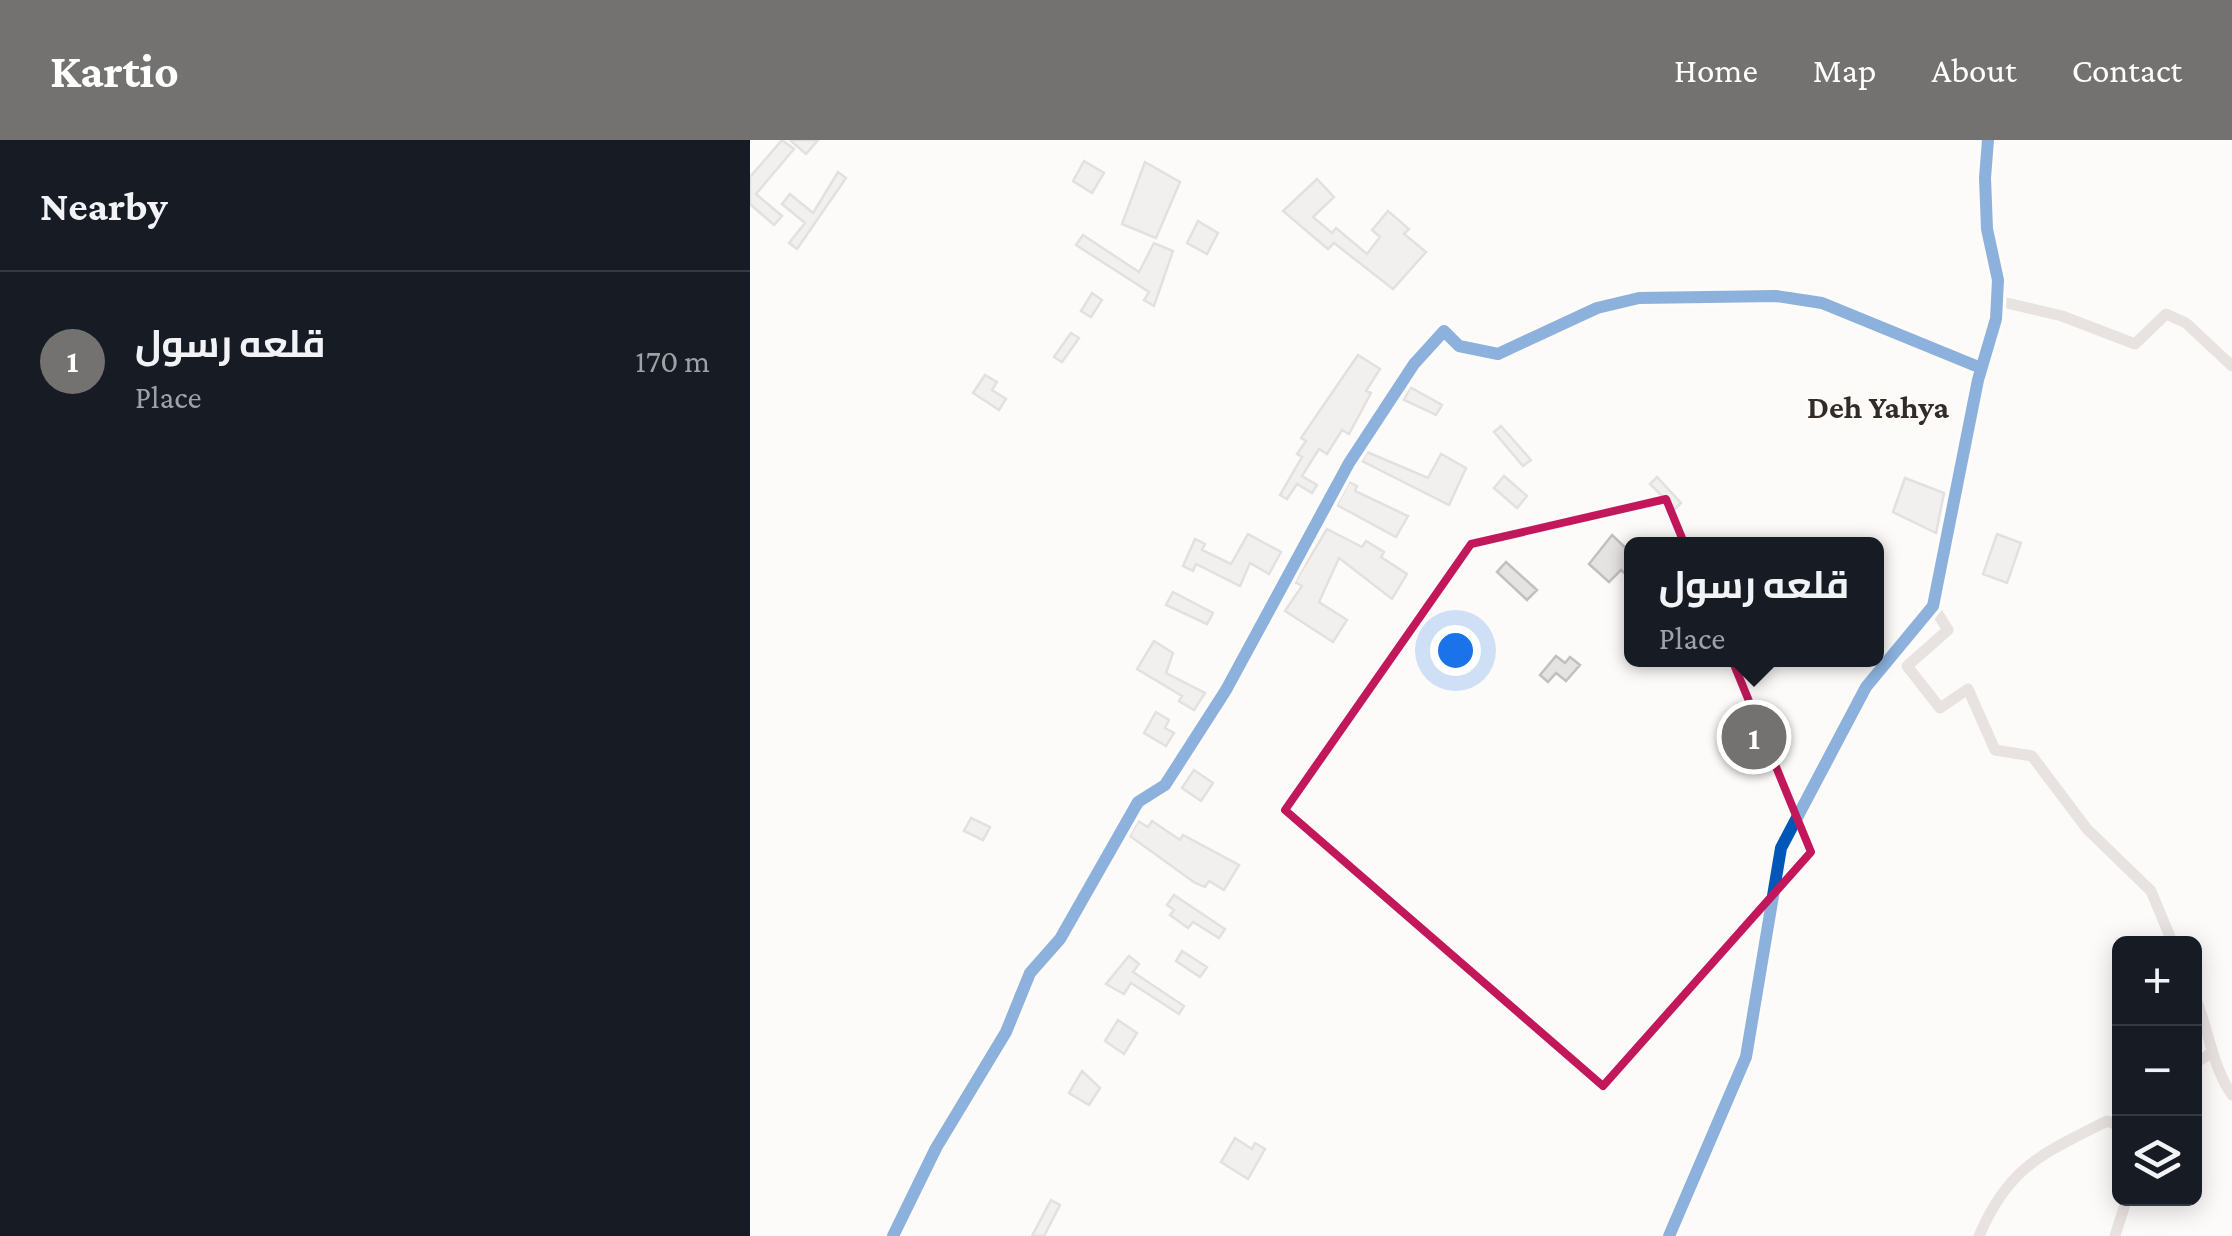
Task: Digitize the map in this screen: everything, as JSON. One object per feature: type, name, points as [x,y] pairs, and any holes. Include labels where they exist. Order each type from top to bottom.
[{"type":"street","points":[[1884,665],[1933,606],[1998,301],[1987,229],[1988,140]]},
{"type":"street","points":[[893,1236],[936,1148],[1006,1032],[1030,973],[1060,939],[1138,802],[1164,785],[1226,690],[1349,463],[1414,364],[1444,332],[1459,346],[1498,354],[1597,308],[1638,298],[1776,296],[1822,303],[1982,368]]},
{"type":"street","points":[[1998,301],[2062,316],[2135,344],[2166,314],[2186,323],[2232,366]]},
{"type":"street","points":[[1933,606],[1948,630],[1906,666],[1940,708],[1968,689],[1994,750],[2032,756],[2087,828],[2151,890],[2170,936]]},
{"type":"street","points":[[1669,1236],[1746,1057],[1780,848],[1866,687],[1883,667]]},
{"type":"street","points":[[2202,1012],[2209,1028],[2211,1053],[2232,1096]]},
{"type":"street","points":[[2202,1059],[2211,1053]]},
{"type":"street","points":[[1979,1236],[1995,1198],[2012,1177],[2107,1121],[2112,1123]]},
{"type":"street","points":[[2115,1236],[2124,1206]]},
{"type":"highlighted area","points":[[1666,499],[1811,852],[1603,1086],[1285,810],[1471,544]]},
{"type":"building","points":[[782,140],[794,149],[756,194],[782,216],[774,225],[750,204],[750,177]]},
{"type":"building","points":[[790,140],[818,140],[806,154]]},
{"type":"building","points":[[1084,161],[1104,173],[1092,193],[1073,181]]},
{"type":"building","points":[[1145,162],[1180,182],[1156,238],[1122,224]]},
{"type":"building","points":[[838,172],[846,178],[797,249],[789,243],[805,223],[782,204],[790,194],[813,213]]},
{"type":"building","points":[[1317,179],[1334,197],[1313,217],[1332,233],[1336,228],[1367,254],[1380,237],[1372,230],[1388,211],[1409,229],[1404,234],[1426,252],[1393,289],[1334,243],[1328,249],[1283,211]]},
{"type":"building","points":[[1198,221],[1218,233],[1207,254],[1187,243]]},
{"type":"building","points":[[1083,235],[1139,272],[1154,243],[1173,251],[1154,306],[1144,300],[1149,292],[1076,245]]},
{"type":"building","points":[[1092,293],[1102,300],[1091,317],[1081,311]]},
{"type":"building","points":[[1071,333],[1079,338],[1062,362],[1054,357]]},
{"type":"building","points":[[1358,355],[1380,369],[1366,391],[1371,393],[1349,434],[1342,430],[1327,454],[1319,449],[1302,476],[1317,485],[1312,493],[1297,484],[1287,499],[1280,495],[1302,457],[1297,454],[1306,441],[1301,438]]},
{"type":"building","points":[[985,375],[997,382],[992,390],[1006,399],[999,410],[973,393]]},
{"type":"building","points":[[1410,387],[1442,405],[1436,415],[1404,400]]},
{"type":"building","points":[[1501,426],[1531,460],[1523,466],[1494,432]]},
{"type":"building","points":[[1367,452],[1428,478],[1441,454],[1466,468],[1449,505],[1362,461]]},
{"type":"building","points":[[1504,476],[1527,496],[1517,508],[1494,488]]},
{"type":"building","points":[[1657,477],[1681,503],[1675,509],[1650,484]]},
{"type":"building","points":[[1905,478],[1944,493],[1936,533],[1893,512]]},
{"type":"building","points":[[1349,482],[1357,486],[1355,491],[1408,516],[1396,537],[1337,505]]},
{"type":"building","points":[[1327,529],[1362,547],[1366,541],[1384,552],[1381,557],[1407,574],[1392,599],[1339,558],[1319,602],[1347,620],[1333,642],[1285,611],[1302,586],[1295,582]]},
{"type":"building","points":[[1248,534],[1281,552],[1269,574],[1250,563],[1240,586],[1196,564],[1193,571],[1183,566],[1195,539],[1205,544],[1202,550],[1231,564]]},
{"type":"building","points":[[1997,534],[2021,543],[2007,583],[1983,574]]},
{"type":"building","points":[[1612,535],[1624,546],[1624,573],[1621,570],[1609,582],[1589,564]]},
{"type":"building","points":[[1506,562],[1537,590],[1527,600],[1497,572]]},
{"type":"building","points":[[1173,592],[1213,613],[1207,624],[1166,605]]},
{"type":"building","points":[[1154,641],[1173,653],[1166,673],[1205,693],[1194,710],[1179,701],[1182,696],[1137,669]]},
{"type":"building","points":[[1556,656],[1565,663],[1570,657],[1580,665],[1566,681],[1556,673],[1548,682],[1540,675]]},
{"type":"building","points":[[1156,712],[1169,720],[1165,728],[1174,733],[1166,746],[1144,733]]},
{"type":"building","points":[[1194,770],[1213,783],[1201,801],[1182,788]]},
{"type":"building","points":[[971,818],[990,827],[983,840],[964,831]]},
{"type":"building","points":[[1138,821],[1148,827],[1152,821],[1180,840],[1183,835],[1239,865],[1224,890],[1209,881],[1205,887],[1195,883],[1130,836]]},
{"type":"building","points":[[1174,895],[1225,929],[1219,938],[1193,922],[1188,928],[1170,915],[1174,910],[1167,905]]},
{"type":"building","points":[[1182,951],[1207,967],[1200,977],[1176,961]]},
{"type":"building","points":[[1129,956],[1139,964],[1133,972],[1184,1006],[1179,1014],[1131,983],[1124,994],[1106,984]]},
{"type":"building","points":[[1118,1020],[1137,1033],[1124,1054],[1105,1041]]},
{"type":"building","points":[[1082,1071],[1100,1088],[1089,1105],[1069,1093]]},
{"type":"building","points":[[1235,1138],[1252,1149],[1255,1143],[1265,1149],[1248,1179],[1221,1162]]},
{"type":"building","points":[[1051,1200],[1060,1205],[1044,1236],[1032,1236]]},
{"type":"cycle path","points":[[1884,665],[1933,606],[1978,380],[1996,319],[1998,280],[1987,229],[1988,140]]},
{"type":"cycle path","points":[[893,1236],[936,1148],[1006,1032],[1030,973],[1060,939],[1138,802],[1165,785],[1226,690],[1349,463],[1414,364],[1444,331],[1459,346],[1498,354],[1597,308],[1639,298],[1776,296],[1822,303],[1981,368]]},
{"type":"cycle path","points":[[1669,1236],[1746,1057],[1781,848],[1866,687],[1883,667]]},
{"type":"place","name":"قلعه رسول","points":[[1754,737]]},
{"type":"district","name":"Deh Yahya","points":[[1878,407]]}]
